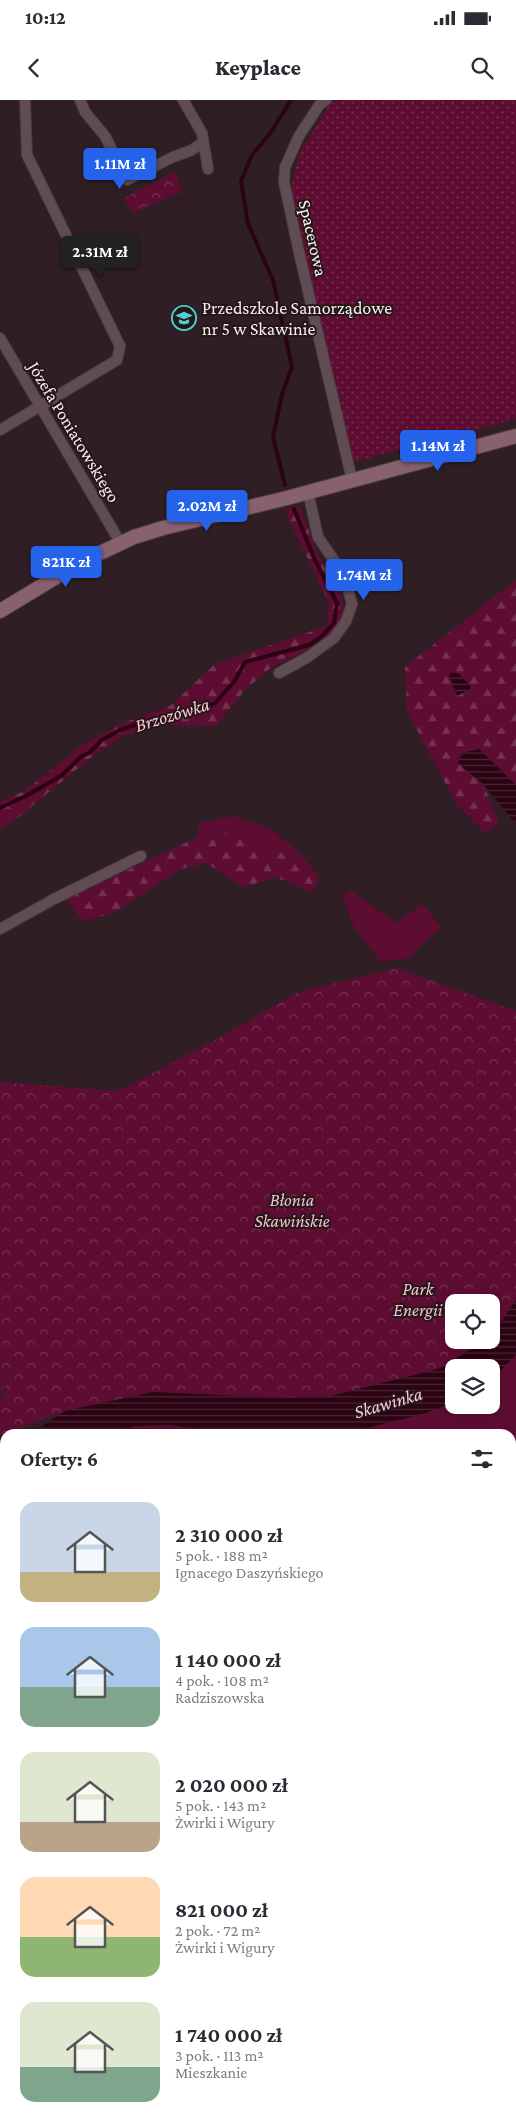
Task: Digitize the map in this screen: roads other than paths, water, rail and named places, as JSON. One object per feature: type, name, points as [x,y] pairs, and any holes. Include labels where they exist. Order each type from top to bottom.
[{"type":"street","points":[[0,430],[117,360],[120,346],[27,155],[24,100]]},
{"type":"street","points":[[80,100],[85,112],[105,136],[127,180],[173,157],[192,150],[202,142]]},
{"type":"street","points":[[182,100],[202,133],[208,169]]},
{"type":"street","name":"Spacerowa","points":[[326,100],[320,104],[299,136],[285,167],[284,182],[352,480]]},
{"type":"street","name":"Józefa Poniatowskiego","points":[[0,338],[120,542]]},
{"type":"street","points":[[0,611],[81,562],[120,542],[163,528],[287,498],[516,436]]},
{"type":"street","points":[[279,673],[308,657],[334,638],[346,621],[352,604],[344,575],[318,537],[308,492]]},
{"type":"street","points":[[0,929],[141,856]]},
{"type":"water","points":[[452,672],[459,674],[470,685],[470,689],[457,696],[449,675]]},
{"type":"water","points":[[479,749],[516,785],[516,824],[484,785],[458,763],[462,753]]},
{"type":"water","points":[[516,1300],[516,1355],[500,1371],[500,1359],[455,1359],[471,1349],[500,1349],[500,1324]]},
{"type":"water","name":"Skawinka","points":[[445,1365],[445,1406],[426,1413],[363,1429],[195,1429],[171,1425],[134,1426],[126,1429],[38,1429],[65,1411],[153,1392],[286,1398],[331,1396],[438,1369]]},
{"type":"waterway","name":"Brzozówka","points":[[285,485],[273,437],[282,394],[292,367],[273,280],[248,224],[241,181],[252,155],[271,132],[291,100]]},
{"type":"waterway","name":"Brzozówka","points":[[0,808],[61,776],[102,740],[120,730],[153,719],[194,712],[215,703],[234,682],[245,662],[309,645],[321,637],[334,623],[337,603],[314,558],[294,509]]},
{"type":"place","name":"Przedszkole Samorządowe nr 5 w Skawinie","points":[[184,318]]},
{"type":"park label","name":"Błonia Skawińskie","points":[[292,1210]]},
{"type":"park label","name":"Park Energii","points":[[418,1299]]}]
